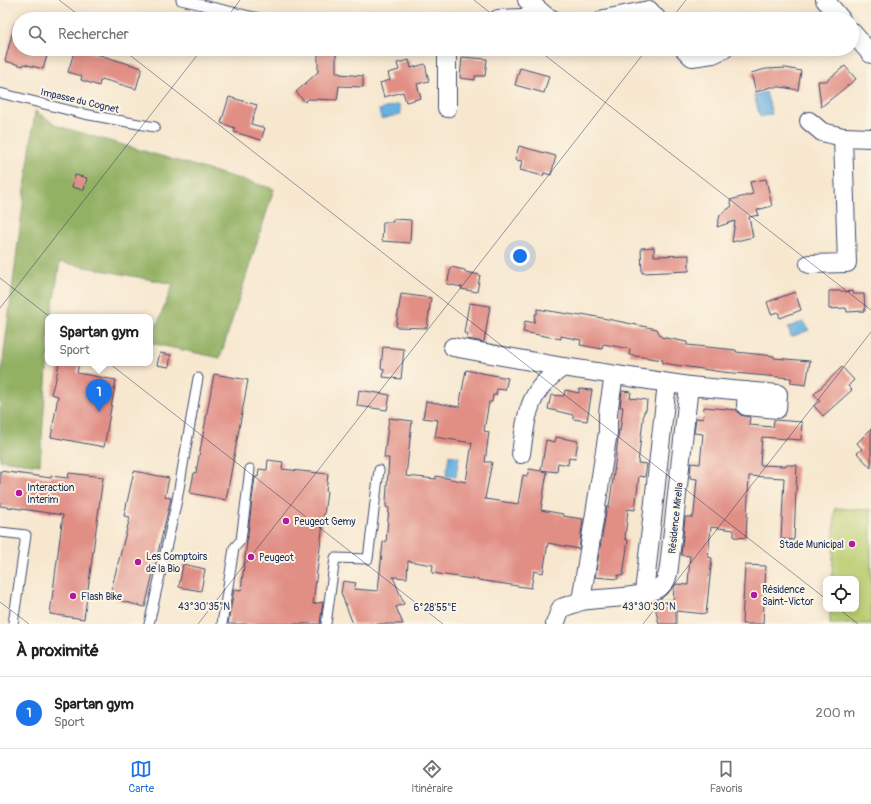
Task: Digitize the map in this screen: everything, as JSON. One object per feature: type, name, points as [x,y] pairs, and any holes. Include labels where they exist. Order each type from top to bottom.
[{"type":"street","points":[[527,0],[542,12]]},
{"type":"street","points":[[825,0],[835,12]]},
{"type":"street","points":[[638,12],[648,10],[650,12]]},
{"type":"street","points":[[859,40],[871,54]]},
{"type":"street","points":[[447,56],[447,108]]},
{"type":"street","points":[[690,56],[692,58],[702,56]]},
{"type":"street","points":[[809,121],[822,132],[843,137],[871,138]]},
{"type":"street","points":[[809,264],[847,263],[843,137]]},
{"type":"street","points":[[453,347],[563,367],[666,383],[747,391]]},
{"type":"street","points":[[521,454],[529,406],[535,394],[545,381],[563,367]]},
{"type":"street","points":[[581,601],[608,432],[608,414],[614,375]]},
{"type":"street","points":[[644,593],[666,383]]},
{"type":"street","name":"Résidence Mirella","points":[[555,624],[561,608],[581,601],[628,596],[655,590],[662,586],[666,579],[669,567],[689,386]]},
{"type":"lane","points":[[181,0],[233,12]]},
{"type":"lane","name":"Impasse du Cognet","points":[[0,93],[84,114],[155,127]]},
{"type":"lane","points":[[149,624],[177,500],[198,378]]},
{"type":"lane","points":[[222,624],[234,548],[241,540],[250,469]]},
{"type":"lane","points":[[326,624],[334,558],[368,559],[379,470]]},
{"type":"lane","points":[[0,532],[26,535],[13,624]]},
{"type":"green space","points":[[35,111],[58,126],[274,189],[220,358],[153,344],[153,335],[173,284],[60,262],[51,314],[45,314],[45,366],[47,366],[40,465],[0,460],[0,383]]},
{"type":"green space","name":"Stade Municipal","points":[[835,508],[871,510],[871,624],[830,624],[830,612],[859,612],[859,576],[832,576]]},
{"type":"water","points":[[766,92],[772,114],[760,117],[754,95]]},
{"type":"water","points":[[399,104],[401,114],[381,119],[379,110]]},
{"type":"water","points":[[803,322],[809,330],[791,337],[788,327]]},
{"type":"water","points":[[449,455],[459,457],[456,477],[446,476]]},
{"type":"building","points":[[12,34],[12,56],[47,56],[43,69],[5,61]]},
{"type":"building","points":[[73,56],[103,56],[142,68],[136,89],[102,79],[99,86],[81,80],[82,76],[68,72]]},
{"type":"building","points":[[318,56],[336,56],[336,73],[363,76],[363,87],[339,86],[337,100],[308,99],[305,102],[296,92],[318,72]]},
{"type":"building","points":[[462,57],[487,59],[485,76],[475,76],[475,80],[460,78]]},
{"type":"building","points":[[409,60],[411,68],[425,64],[429,81],[417,84],[421,98],[406,102],[403,92],[384,97],[380,83],[390,80],[388,73],[399,70],[397,63]]},
{"type":"building","points":[[845,66],[856,79],[821,107],[818,81],[826,81]]},
{"type":"building","points":[[520,68],[549,76],[544,93],[515,85]]},
{"type":"building","points":[[786,68],[801,71],[798,90],[770,87],[756,92],[751,73],[766,69]]},
{"type":"building","points":[[229,97],[257,105],[251,124],[265,128],[261,140],[234,132],[235,128],[221,123]]},
{"type":"building","points":[[519,146],[556,156],[551,175],[544,173],[543,176],[520,170],[522,161],[515,160]]},
{"type":"building","points":[[75,175],[87,178],[84,190],[72,187]]},
{"type":"building","points":[[766,179],[772,206],[757,210],[759,215],[749,217],[753,237],[732,242],[735,221],[717,227],[720,215],[732,206],[730,200],[753,194],[750,182]]},
{"type":"building","points":[[393,219],[411,220],[410,243],[382,241],[383,222],[393,222]]},
{"type":"building","points":[[654,247],[654,256],[689,255],[689,271],[642,273],[641,248]]},
{"type":"building","points":[[451,267],[480,275],[477,292],[461,289],[462,287],[447,284]]},
{"type":"building","points":[[829,291],[853,291],[853,294],[864,294],[865,311],[847,312],[846,308],[829,309]]},
{"type":"building","points":[[795,292],[801,310],[780,318],[778,312],[771,314],[767,302]]},
{"type":"building","points":[[401,294],[431,298],[427,328],[396,327]]},
{"type":"building","points":[[469,303],[490,306],[484,342],[467,339],[468,334],[464,333]]},
{"type":"building","points":[[537,309],[581,316],[582,314],[657,329],[661,337],[687,342],[687,345],[736,350],[736,352],[774,356],[774,358],[810,361],[806,385],[791,383],[791,378],[722,372],[662,363],[663,360],[629,355],[630,349],[603,344],[602,349],[580,345],[581,340],[561,336],[561,339],[523,332],[525,321],[534,323]]},
{"type":"building","points":[[383,347],[404,349],[401,379],[383,377],[384,369],[381,368]]},
{"type":"building","points":[[160,353],[171,355],[169,367],[157,365]]},
{"type":"building","points":[[58,366],[78,366],[77,373],[116,380],[104,447],[51,437],[58,396],[51,394]]},
{"type":"building","points":[[842,367],[854,380],[848,386],[852,390],[823,416],[814,406],[820,401],[814,394]]},
{"type":"building","points":[[466,370],[508,378],[505,390],[497,389],[496,395],[493,395],[492,402],[489,402],[484,431],[489,432],[485,462],[492,462],[485,499],[518,504],[523,475],[527,476],[529,469],[547,472],[541,510],[563,514],[563,516],[583,519],[579,549],[548,543],[543,573],[534,571],[531,588],[432,573],[433,565],[408,561],[407,578],[393,577],[404,604],[396,607],[403,624],[353,624],[341,593],[343,581],[356,583],[354,589],[378,591],[383,542],[386,542],[389,508],[386,507],[386,501],[389,458],[384,458],[389,418],[412,421],[406,476],[436,479],[436,476],[466,482],[472,443],[435,437],[438,420],[423,418],[426,401],[459,407]]},
{"type":"building","points":[[214,374],[248,380],[226,500],[190,493],[194,473],[196,473]]},
{"type":"building","points":[[579,389],[592,390],[587,421],[573,419],[573,415],[548,409],[551,395],[564,396],[565,390],[579,393]]},
{"type":"building","points":[[359,390],[390,395],[387,410],[357,406]]},
{"type":"building","points":[[622,391],[631,392],[630,398],[647,400],[646,411],[644,411],[638,463],[647,464],[645,477],[639,476],[635,510],[628,509],[625,539],[628,540],[623,576],[618,575],[618,579],[595,577],[607,507],[609,507],[623,407],[620,407]]},
{"type":"building","points":[[704,407],[737,410],[740,415],[750,417],[749,425],[773,427],[774,420],[802,422],[801,440],[762,437],[760,465],[797,465],[794,540],[781,539],[784,478],[749,476],[746,538],[734,537],[734,530],[711,527],[708,557],[712,558],[706,614],[676,611],[676,624],[659,624],[655,606],[673,602],[674,588],[676,584],[688,585],[690,556],[681,555],[685,517],[693,517],[694,513],[697,479],[690,478],[691,463],[700,464],[703,434],[694,433],[696,418],[703,419]]},
{"type":"building","points":[[871,429],[871,468],[857,453],[862,449],[857,443]]},
{"type":"building","points":[[556,437],[578,441],[575,459],[569,458],[568,465],[558,463],[557,472],[541,470],[546,440],[555,442]]},
{"type":"building","name":"Peugeot Gemy","points":[[268,460],[283,462],[282,469],[328,474],[313,604],[323,602],[320,624],[228,624],[234,589],[241,590],[255,477],[258,477],[259,469],[267,470]]},
{"type":"building","points":[[0,471],[51,478],[51,476],[68,478],[69,473],[103,477],[84,619],[50,614],[63,515],[0,506]]},
{"type":"building","name":"Les Comptoirs de la Bio","points":[[134,471],[169,478],[165,497],[171,498],[145,607],[109,598],[130,517],[124,516]]},
{"type":"building","points":[[183,564],[205,569],[201,591],[179,587]]},
{"type":"building","name":"Résidence Saint-Victor","points":[[745,565],[766,566],[763,624],[742,624]]},
{"type":"place","name":"Spartan gym","points":[[99,412]]},
{"type":"place","name":"Interaction Interim","points":[[19,493]]},
{"type":"place","name":"Peugeot Gemy","points":[[286,521]]},
{"type":"place","name":"Stade Municipal","points":[[852,544]]},
{"type":"place","name":"Peugeot","points":[[251,557]]},
{"type":"place","name":"Les Comptoirs de la Bio","points":[[138,562]]},
{"type":"place","name":"Résidence Saint-Victor","points":[[754,595]]},
{"type":"place","name":"Flash Bike","points":[[73,596]]}]
